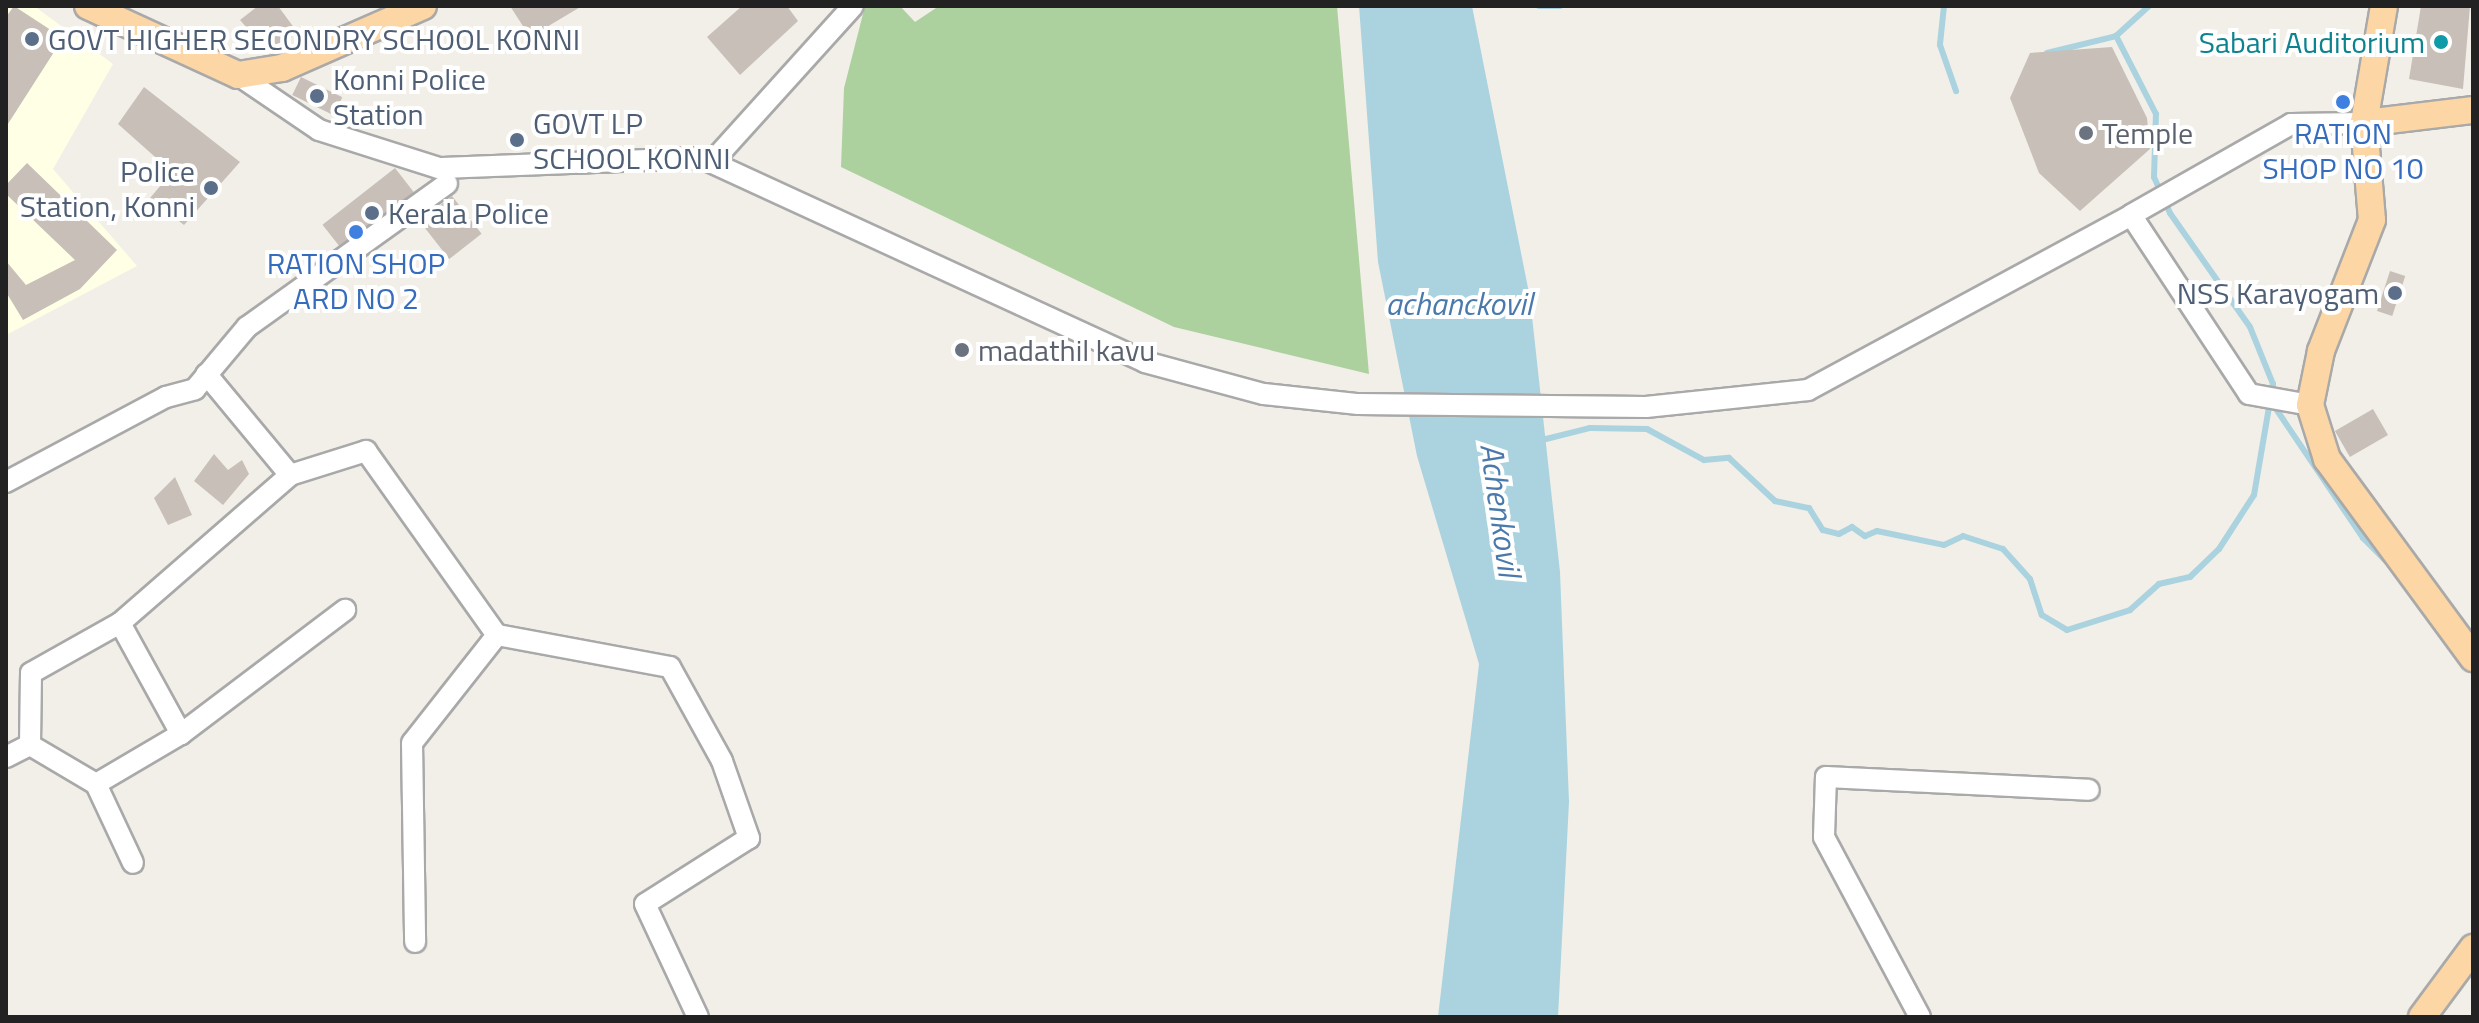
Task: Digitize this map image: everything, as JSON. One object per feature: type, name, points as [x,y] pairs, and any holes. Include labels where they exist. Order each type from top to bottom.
[{"type":"main road","points":[[88,6],[238,75],[282,68],[423,6]]},
{"type":"main road","points":[[2384,6],[2364,123],[2372,220],[2321,351],[2310,405],[2327,459],[2473,658]]},
{"type":"main road","points":[[2364,123],[2473,110]]},
{"type":"main road","points":[[2422,1017],[2473,948]]},
{"type":"street","points":[[712,162],[853,6]]},
{"type":"street","points":[[238,75],[319,130],[439,168],[702,158],[1145,362],[1264,394],[1358,404],[1572,403],[1646,407],[1808,390],[2131,215],[2291,124],[2364,123]]},
{"type":"street","points":[[6,482],[166,397],[195,389],[272,306],[447,184]]},
{"type":"street","points":[[2131,215],[2249,394],[2310,405]]},
{"type":"street","points":[[206,374],[290,475]]},
{"type":"street","points":[[30,745],[31,673],[120,623],[290,475],[366,451],[497,635],[670,667],[722,761],[749,838],[645,904],[698,1017]]},
{"type":"street","points":[[96,784],[181,734],[345,610]]},
{"type":"street","points":[[120,623],[181,734]]},
{"type":"street","points":[[415,942],[412,743],[497,635]]},
{"type":"street","points":[[6,757],[30,745]]},
{"type":"street","points":[[30,745],[96,784],[133,863]]},
{"type":"street","points":[[1920,1017],[1824,837],[1826,777],[2089,790]]},
{"type":"shaded area","points":[[6,6],[34,6],[113,64],[53,169],[137,266],[6,335]]},
{"type":"green space","points":[[865,6],[900,6],[915,22],[939,6],[1337,6],[1369,374],[1174,327],[841,167],[844,88]]},
{"type":"water","name":"achanckovil","points":[[1359,6],[1472,6],[1530,298],[1560,572],[1569,802],[1558,1017],[1438,1017],[1479,664],[1417,456],[1378,262]]},
{"type":"building","points":[[14,6],[63,38],[6,127],[6,17]]},
{"type":"building","points":[[258,6],[278,6],[298,33],[266,50],[240,20]]},
{"type":"building","points":[[510,6],[582,6],[530,37]]},
{"type":"building","points":[[742,6],[787,6],[798,21],[740,75],[707,37]]},
{"type":"building","name":"Sabari Auditorium","points":[[2421,6],[2470,6],[2463,89],[2409,79]]},
{"type":"building","name":"Temple","points":[[2112,47],[2147,118],[2150,149],[2080,211],[2039,173],[2010,98],[2030,53]]},
{"type":"building","name":"Konni Police Station","points":[[301,77],[342,97],[334,115],[292,95]]},
{"type":"building","points":[[144,87],[240,162],[184,225],[150,198],[172,172],[118,124]]},
{"type":"building","points":[[27,163],[117,250],[80,289],[23,320],[6,292],[6,261],[26,285],[75,260],[6,194],[6,185]]},
{"type":"building","name":"Kerala Police","points":[[395,168],[414,192],[342,249],[323,225]]},
{"type":"building","points":[[452,196],[482,234],[449,259],[420,221]]},
{"type":"building","points":[[2390,271],[2405,276],[2392,316],[2377,311]]},
{"type":"building","points":[[2373,409],[2388,435],[2350,457],[2335,431]]},
{"type":"building","points":[[214,454],[228,470],[242,460],[249,474],[223,505],[194,481]]},
{"type":"building","points":[[175,477],[192,515],[168,525],[154,498]]},
{"type":"waterway","points":[[1539,6],[1560,6]]},
{"type":"waterway","points":[[1944,6],[1940,45],[1956,91]]},
{"type":"waterway","points":[[2047,53],[2116,36],[2149,6]]},
{"type":"waterway","points":[[1538,441],[1590,428],[1647,429],[1704,460],[1729,458],[1775,501],[1809,508],[1823,530],[1839,534],[1852,527],[1865,536],[1877,531],[1944,545],[1963,536],[2003,549],[2030,579],[2042,615],[2067,630],[2130,610],[2159,584],[2190,577],[2219,549],[2254,495],[2273,384],[2250,327],[2170,213],[2154,177],[2156,114],[2116,36]]},
{"type":"waterway","points":[[2272,403],[2363,538],[2387,562]]},
{"type":"place","name":"GOVT HIGHER SECONDRY SCHOOL KONNI","points":[[32,39]]},
{"type":"place","name":"Sabari Auditorium","points":[[2441,42]]},
{"type":"place","name":"Konni Police Station","points":[[317,96]]},
{"type":"place","name":"RATION SHOP NO 10","points":[[2343,102]]},
{"type":"place","name":"Temple","points":[[2086,133]]},
{"type":"place","name":"GOVT LP SCHOOL KONNI","points":[[517,140]]},
{"type":"place","name":"Police Station, Konni","points":[[211,188]]},
{"type":"place","name":"Kerala Police","points":[[372,213]]},
{"type":"place","name":"RATION SHOP ARD NO 2","points":[[356,232]]},
{"type":"place","name":"NSS Karayogam","points":[[2395,293]]},
{"type":"place","name":"madathil kavu","points":[[962,350]]},
{"type":"water label","name":"Achenkovil","points":[[1501,510]]}]
